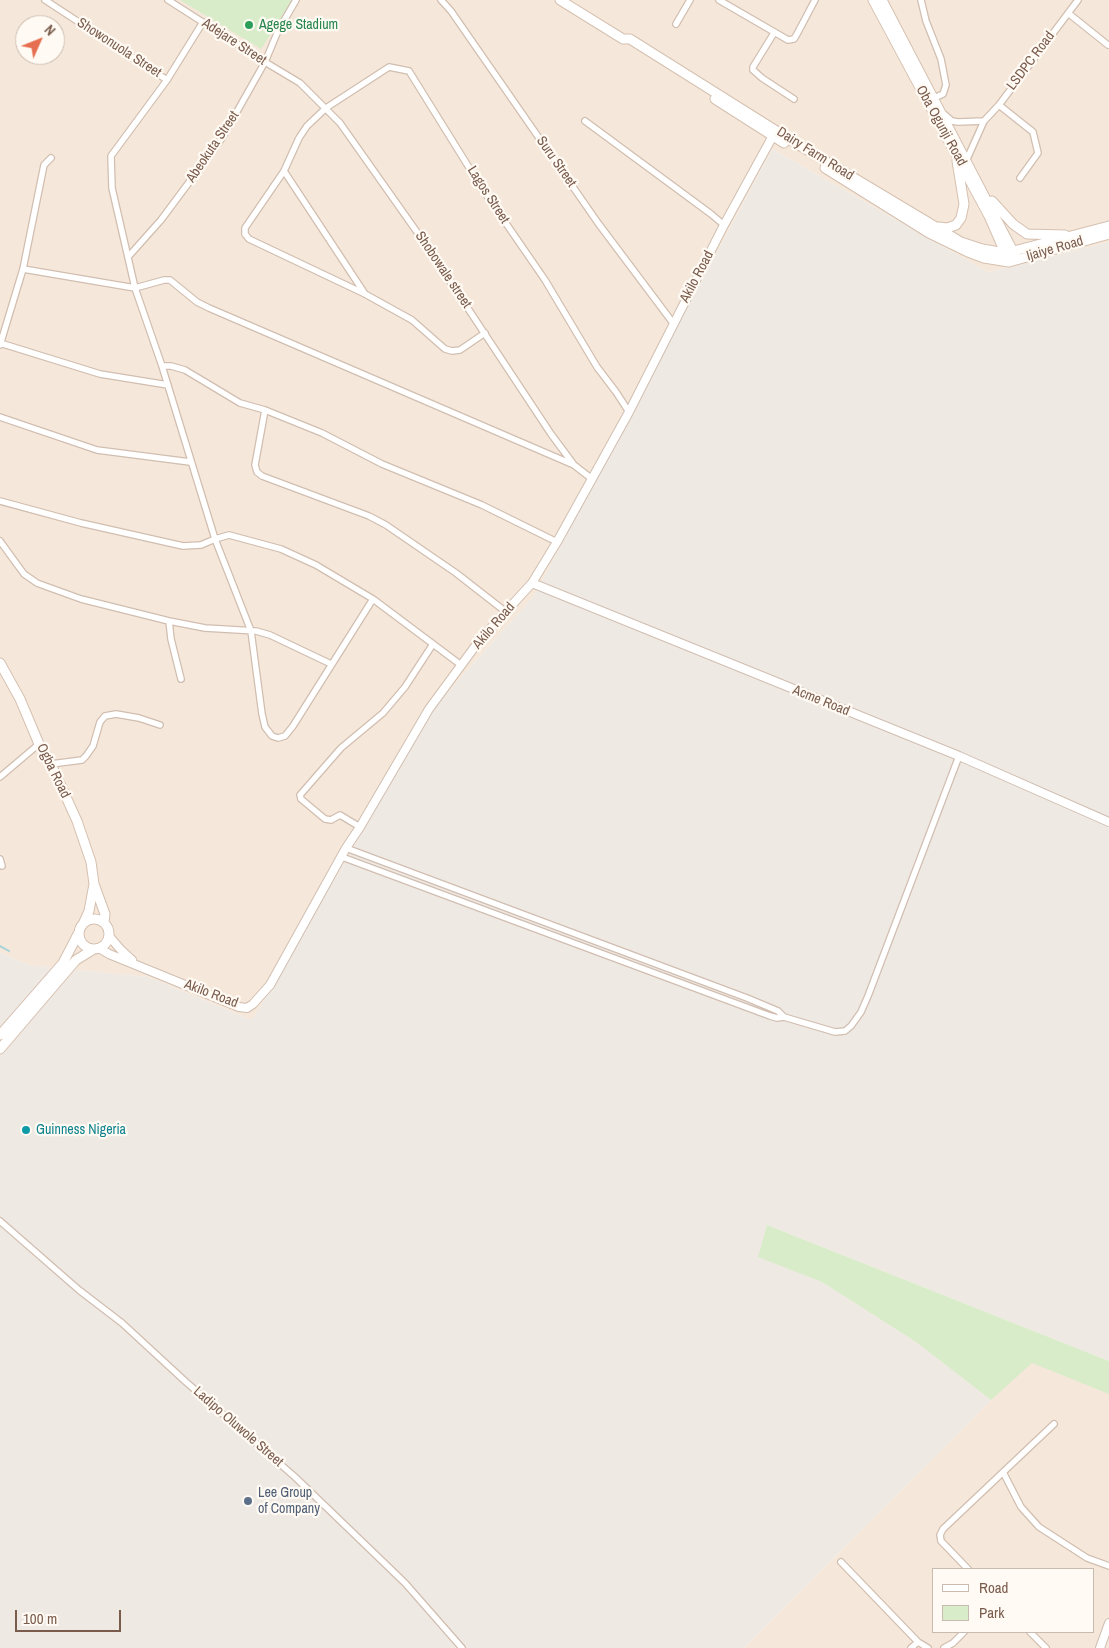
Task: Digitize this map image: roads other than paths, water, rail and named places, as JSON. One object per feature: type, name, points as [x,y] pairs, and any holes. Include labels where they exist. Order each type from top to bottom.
[{"type":"main road","name":"Dairy Farm Road","points":[[560,0],[623,39],[630,40],[928,233],[984,258],[1011,256]]},
{"type":"main road","name":"Oba Ogunji Road","points":[[873,0],[931,100],[942,113],[967,159],[984,191],[1011,256]]},
{"type":"main road","name":"Oba Ogunji Road","points":[[882,0],[955,151],[1011,256]]},
{"type":"main road","name":"Dairy Farm Road","points":[[775,133],[961,242],[1011,256]]},
{"type":"main road","points":[[936,227],[947,228],[956,225],[961,218],[964,204],[955,151]]},
{"type":"main road","points":[[984,191],[1013,224],[1027,234],[1076,236]]},
{"type":"main road","name":"Ijaiye Road","points":[[1011,256],[1109,226]]},
{"type":"main road","name":"Ijaiye Road","points":[[1011,256],[1109,234]]},
{"type":"main road","name":"Ogba Road","points":[[0,663],[20,699],[39,744],[51,764],[77,821],[91,862],[94,884],[105,914],[104,922]]},
{"type":"main road","name":"Ogba Road","points":[[84,922],[89,911],[94,884]]},
{"type":"main road","points":[[0,1035],[63,963],[84,922],[96,918],[104,922],[108,928],[109,936],[106,944],[76,960],[0,1049]]},
{"type":"main road","points":[[79,932],[82,944],[96,949]]},
{"type":"street","name":"Showonuola Street","points":[[45,0],[56,3],[167,80]]},
{"type":"street","name":"Adejare Street","points":[[168,0],[300,83]]},
{"type":"street","name":"Abeokuta Street","points":[[128,257],[161,220],[222,138],[265,62],[278,31],[296,0]]},
{"type":"street","name":"Suru Street","points":[[441,0],[451,11],[598,223],[673,323]]},
{"type":"street","points":[[676,24],[690,0]]},
{"type":"street","points":[[719,0],[788,40],[794,38],[797,34],[815,0]]},
{"type":"street","points":[[921,0],[926,21],[941,59],[946,85],[943,94],[931,100]]},
{"type":"street","name":"LSDPC Road","points":[[967,159],[984,121],[999,105],[1078,0]]},
{"type":"street","points":[[1068,13],[1108,45]]},
{"type":"street","points":[[203,22],[167,80],[111,156],[112,188],[134,288],[162,366],[215,539],[251,631],[265,727],[275,737],[285,736],[293,726],[330,664],[373,599]]},
{"type":"street","points":[[774,33],[753,70],[794,99]]},
{"type":"street","name":"Lagos Street","points":[[365,294],[249,239],[245,234],[245,228],[284,171],[299,138],[314,118],[326,108],[389,67],[409,71],[483,190],[545,280],[597,367],[628,412]]},
{"type":"street","name":"Shobowale street","points":[[300,83],[340,123],[424,242],[551,434],[574,464]]},
{"type":"street","points":[[999,105],[1033,132],[1038,153],[1020,178]]},
{"type":"street","points":[[942,113],[952,121],[984,121]]},
{"type":"street","points":[[585,121],[724,225]]},
{"type":"street","name":"Akilo Road","points":[[96,949],[239,1006],[250,1006],[270,985],[346,848],[429,708],[479,641],[532,583],[557,542],[628,412],[724,225],[775,133]]},
{"type":"street","points":[[51,158],[44,165],[24,269],[0,344],[100,374],[168,385]]},
{"type":"street","points":[[284,171],[365,294],[412,320],[445,349],[452,351],[460,350],[485,333]]},
{"type":"street","points":[[24,269],[134,288],[170,280],[197,302],[208,308],[574,464],[592,479]]},
{"type":"street","points":[[162,366],[171,366],[185,370],[240,403],[265,410],[322,433],[382,464],[482,505],[557,542]]},
{"type":"street","points":[[265,410],[255,465],[257,472],[262,476],[369,516],[456,573],[506,612]]},
{"type":"street","points":[[0,418],[97,450],[190,462]]},
{"type":"street","points":[[0,501],[81,523],[183,546],[202,545],[215,539],[235,536],[295,555],[373,599],[461,665]]},
{"type":"street","points":[[0,541],[19,568],[37,582],[81,599],[169,621],[222,630],[251,631],[270,635],[330,664]]},
{"type":"street","name":"Acme Road","points":[[532,583],[777,684],[959,756],[1109,822]]},
{"type":"street","points":[[169,621],[171,639],[181,679]]},
{"type":"street","points":[[360,827],[340,816],[331,820],[325,819],[301,799],[300,795],[341,748],[383,713],[405,687],[433,644]]},
{"type":"street","points":[[51,764],[82,760],[93,746],[100,722],[105,716],[116,714],[139,718],[160,725]]},
{"type":"street","points":[[0,777],[39,744]]},
{"type":"street","points":[[342,857],[777,1018],[784,1017],[834,1032],[844,1031],[851,1026],[860,1012],[959,756]]},
{"type":"street","points":[[346,848],[746,998],[778,1011],[784,1017]]},
{"type":"street","points":[[0,859],[2,866]]},
{"type":"street","name":"Akilo Road","points":[[109,936],[121,950],[140,966]]},
{"type":"street","points":[[658,974],[660,966]]},
{"type":"street","points":[[744,1006],[746,998]]},
{"type":"street","name":"Ladipo Oluwole Street","points":[[0,1221],[79,1290],[122,1323],[186,1382],[295,1477],[405,1583],[462,1648]]},
{"type":"street","points":[[967,1568],[941,1541],[940,1535],[943,1529],[1054,1424]]},
{"type":"street","points":[[1003,1472],[1020,1507],[1039,1527],[1087,1558],[1109,1566]]},
{"type":"street","points":[[841,1562],[918,1642],[928,1648]]},
{"type":"street","points":[[1100,1648],[1109,1622]]},
{"type":"street","points":[[944,1648],[953,1643],[963,1633]]},
{"type":"street","points":[[1031,1633],[1046,1648]]},
{"type":"street","points":[[911,1648],[918,1642]]},
{"type":"waterway","points":[[0,946],[9,951]]},
{"type":"place","name":"Agege Stadium","points":[[249,25]]},
{"type":"place","name":"Guinness Nigeria","points":[[26,1130]]},
{"type":"place","name":"Lee Group of Company","points":[[248,1501]]}]
